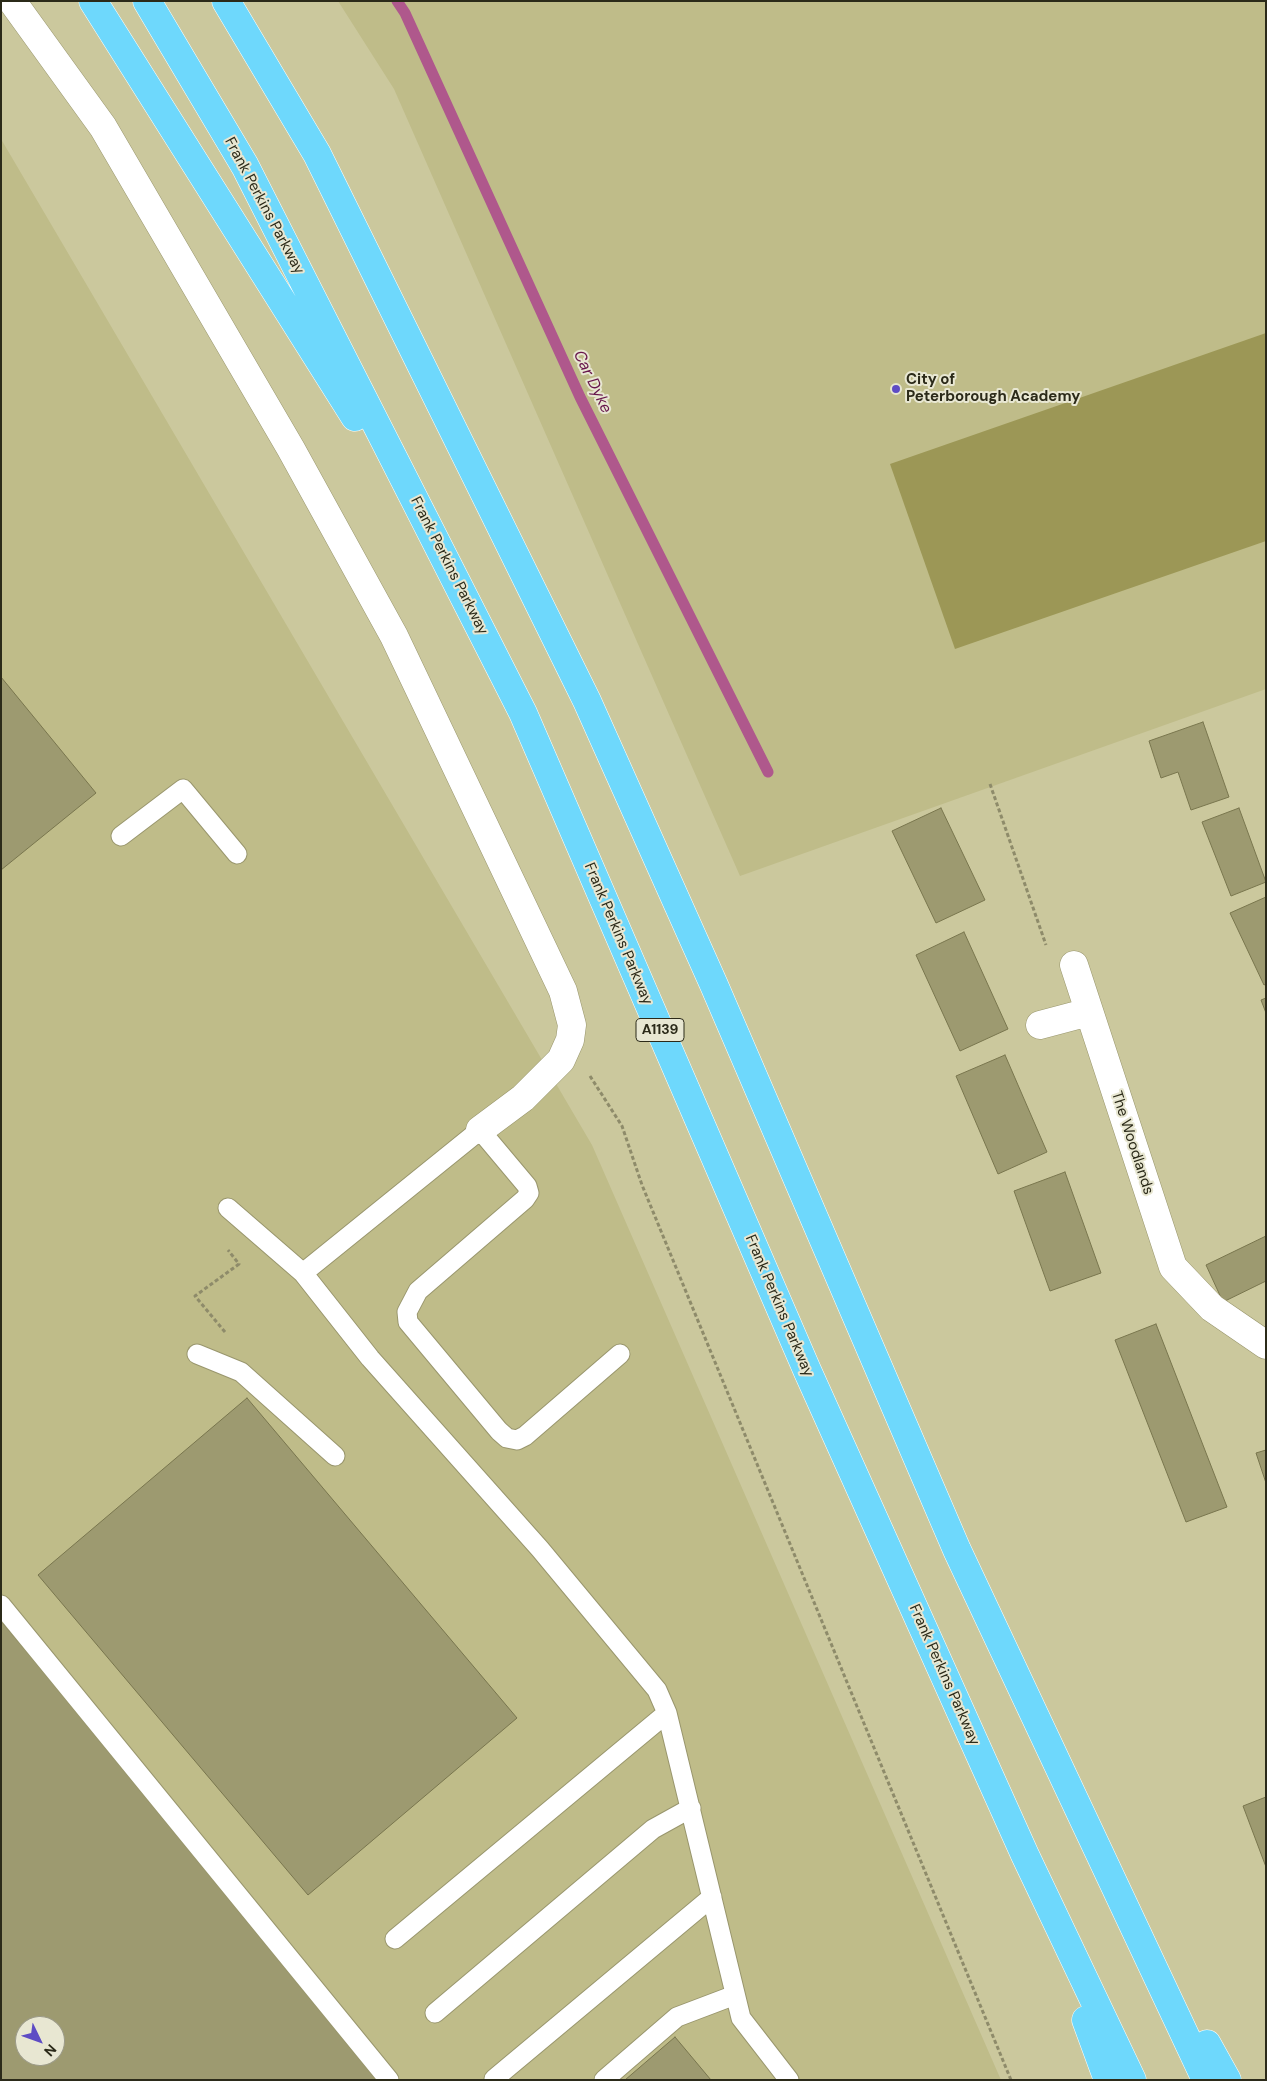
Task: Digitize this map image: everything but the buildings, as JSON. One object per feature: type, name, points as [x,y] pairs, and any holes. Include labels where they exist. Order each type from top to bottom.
[{"type":"highway","points":[[93,1],[444,558]]},
{"type":"highway","name":"Frank Perkins Parkway","points":[[147,1],[245,166],[523,714],[806,1370],[1025,1855],[1132,2080]]},
{"type":"highway","points":[[226,1],[317,154],[587,701],[714,985],[957,1550],[1206,2080]]},
{"type":"highway","points":[[1025,1855],[1108,2080]]},
{"type":"highway","points":[[1115,1884],[1227,2080]]},
{"type":"street","points":[[12,1],[102,127],[291,449],[394,636],[563,992],[572,1026],[570,1040],[562,1060],[523,1098],[480,1130]]},
{"type":"street","name":"The Woodlands","points":[[1074,965],[1173,1266],[1212,1308],[1266,1345]]},
{"type":"street","points":[[1040,1025],[1089,1012]]},
{"type":"lane","points":[[121,836],[183,789],[237,854]]},
{"type":"lane","points":[[303,1273],[480,1130],[527,1186],[529,1193],[525,1199],[418,1291],[407,1312],[408,1322],[499,1431],[507,1438],[517,1440],[620,1354]]},
{"type":"lane","points":[[228,1208],[303,1273],[370,1358],[540,1549],[657,1690],[668,1713],[740,2018],[789,2080]]},
{"type":"lane","points":[[198,1354],[241,1372],[335,1456]]},
{"type":"lane","points":[[1,1605],[389,2080]]},
{"type":"lane","points":[[395,1939],[668,1713]]},
{"type":"lane","points":[[435,2013],[653,1829],[690,1808]]},
{"type":"lane","points":[[494,2080],[712,1897]]},
{"type":"lane","points":[[604,2080],[677,2017],[735,1995]]},
{"type":"path","points":[[990,784],[1051,959],[1074,965]]},
{"type":"path","points":[[566,1050],[586,1069],[622,1126],[646,1195],[1011,2080]]},
{"type":"path","points":[[222,1243],[239,1264],[195,1296],[246,1362],[241,1372]]},
{"type":"shaded area","name":"City of Peterborough Academy","points":[[338,1],[1266,1],[1266,689],[740,876],[394,89]]},
{"type":"shaded area","points":[[1,139],[592,1145],[1001,2080],[1,2080]]},
{"type":"shaded area","points":[[1266,333],[1266,541],[955,649],[890,464]]},
{"type":"waterway","name":"Car Dyke","points":[[397,1],[405,13],[580,397],[768,772]]},
{"type":"place","name":"City of Peterborough Academy","points":[[896,389]]}]
